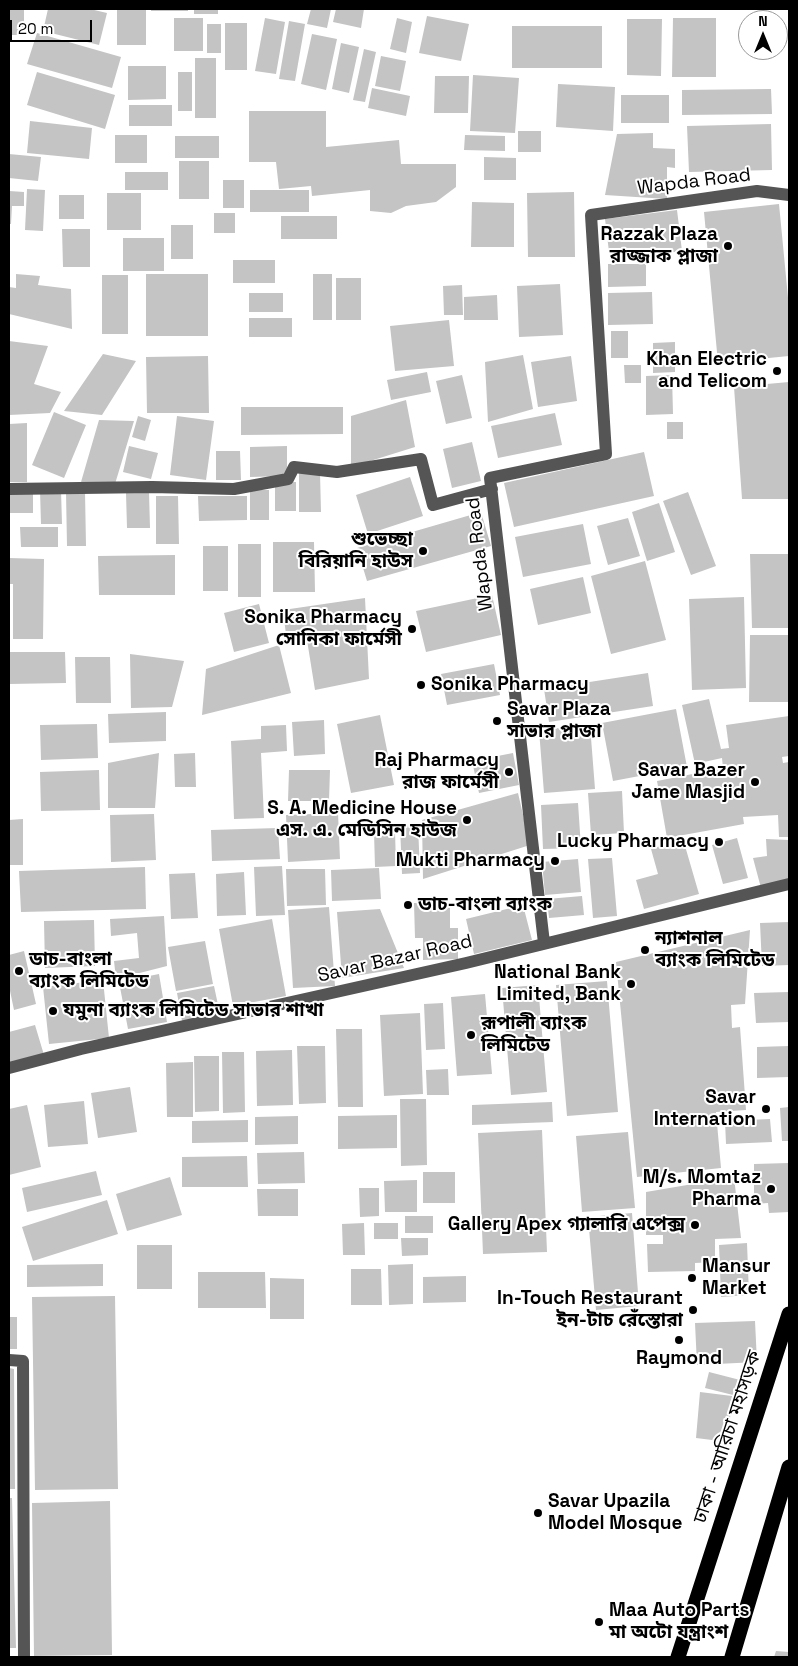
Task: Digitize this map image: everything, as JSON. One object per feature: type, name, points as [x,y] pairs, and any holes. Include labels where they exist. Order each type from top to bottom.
[{"type":"highway","name":"ঢাকা - আরিচা মহাসড়ক","points":[[678,1657],[789,1314]]},
{"type":"highway","points":[[732,1657],[789,1467]]},
{"type":"street","name":"Wapda Road","points":[[544,943],[490,478],[606,454],[591,215],[757,191],[789,196]]},
{"type":"street","points":[[9,489],[152,487],[234,489],[288,479],[294,467],[337,472],[421,459],[433,505],[492,489]]},
{"type":"street","name":"Savar Bazar Road","points":[[9,1068],[82,1048],[466,963],[789,884]]},
{"type":"street","points":[[9,1360],[23,1361],[24,1657]]},
{"type":"building","points":[[9,9],[24,9],[24,35],[9,35]]},
{"type":"building","points":[[48,9],[90,9],[107,13],[99,45],[43,31]]},
{"type":"building","points":[[117,9],[146,9],[146,45],[117,45]]},
{"type":"building","points":[[151,9],[188,9],[188,11],[151,11]]},
{"type":"building","points":[[194,9],[218,9],[218,14],[194,14]]},
{"type":"building","points":[[311,9],[331,9],[327,28],[307,24]]},
{"type":"building","points":[[336,9],[364,9],[361,28],[333,22]]},
{"type":"building","points":[[427,16],[469,24],[461,61],[419,53]]},
{"type":"building","points":[[174,18],[203,18],[203,51],[174,51]]},
{"type":"building","points":[[265,18],[285,22],[276,74],[255,71]]},
{"type":"building","points":[[397,18],[412,22],[406,53],[390,49]]},
{"type":"building","points":[[673,18],[716,18],[716,77],[672,77]]},
{"type":"building","points":[[627,19],[662,19],[661,76],[627,75]]},
{"type":"building","points":[[289,21],[305,24],[295,81],[279,79]]},
{"type":"building","points":[[225,23],[247,23],[247,70],[225,70]]},
{"type":"building","points":[[207,24],[221,24],[221,53],[207,53]]},
{"type":"building","points":[[512,26],[602,26],[602,68],[512,68]]},
{"type":"building","points":[[37,33],[121,57],[112,88],[27,64]]},
{"type":"building","points":[[312,34],[337,39],[326,90],[301,84]]},
{"type":"building","points":[[341,43],[359,47],[349,93],[332,89]]},
{"type":"building","points":[[364,49],[376,52],[365,102],[353,100]]},
{"type":"building","points":[[381,56],[406,61],[400,91],[375,86]]},
{"type":"building","points":[[195,58],[216,58],[216,118],[195,118]]},
{"type":"building","points":[[128,66],[166,66],[166,99],[128,100]]},
{"type":"building","points":[[37,72],[115,95],[105,129],[27,105]]},
{"type":"building","points":[[178,72],[192,72],[192,111],[178,111]]},
{"type":"building","points":[[473,75],[519,78],[515,133],[470,131]]},
{"type":"building","points":[[435,76],[469,76],[468,113],[434,113]]},
{"type":"building","points":[[558,84],[615,87],[613,131],[556,127]]},
{"type":"building","points":[[372,88],[410,96],[406,116],[368,108]]},
{"type":"building","points":[[771,89],[772,114],[682,115],[682,90]]},
{"type":"building","points":[[621,95],[669,95],[669,123],[621,123]]},
{"type":"building","points":[[129,105],[172,105],[172,126],[129,126]]},
{"type":"building","points":[[249,111],[326,111],[326,147],[399,140],[401,164],[456,164],[456,187],[436,202],[406,206],[391,213],[370,211],[370,190],[312,196],[311,186],[279,189],[276,162],[249,162]]},
{"type":"building","points":[[30,121],[92,128],[89,159],[27,153]]},
{"type":"building","points":[[771,124],[772,170],[689,172],[687,126]]},
{"type":"building","points":[[518,131],[541,131],[541,152],[518,152]]},
{"type":"building","points":[[653,133],[653,148],[675,149],[675,168],[667,167],[667,199],[605,195],[617,134]]},
{"type":"building","points":[[115,135],[147,135],[147,163],[115,163]]},
{"type":"building","points":[[465,135],[505,136],[505,151],[464,150]]},
{"type":"building","points":[[175,136],[219,136],[219,158],[175,158]]},
{"type":"building","points":[[9,154],[41,157],[38,181],[9,178]]},
{"type":"building","points":[[484,157],[516,158],[516,180],[484,180]]},
{"type":"building","points":[[179,161],[209,161],[209,199],[179,199]]},
{"type":"building","points":[[125,172],[168,172],[168,190],[125,190]]},
{"type":"building","points":[[223,180],[244,180],[244,208],[223,208]]},
{"type":"building","points":[[27,189],[45,190],[43,231],[25,230]]},
{"type":"building","points":[[250,190],[309,190],[309,212],[250,212]]},
{"type":"building","points":[[9,191],[24,192],[24,206],[12,206],[11,224],[9,224]]},
{"type":"building","points":[[574,192],[575,257],[528,257],[527,193]]},
{"type":"building","points":[[107,193],[141,193],[141,230],[107,230]]},
{"type":"building","points":[[59,195],[84,195],[84,219],[59,219]]},
{"type":"building","points":[[472,202],[514,203],[514,247],[471,247]]},
{"type":"building","points":[[779,204],[789,308],[789,356],[718,363],[704,212]]},
{"type":"building","points":[[677,210],[682,251],[610,260],[605,219]]},
{"type":"building","points":[[214,213],[235,213],[235,233],[214,233]]},
{"type":"building","points":[[281,216],[337,216],[337,239],[281,239]]},
{"type":"building","points":[[171,225],[193,225],[193,259],[171,259]]},
{"type":"building","points":[[62,229],[90,229],[90,267],[63,267]]},
{"type":"building","points":[[123,238],[164,238],[164,271],[123,271]]},
{"type":"building","points":[[233,260],[275,260],[275,283],[233,283]]},
{"type":"building","points":[[608,264],[646,264],[646,286],[608,287]]},
{"type":"building","points":[[16,274],[40,276],[38,285],[71,289],[72,329],[9,314],[9,287],[16,288]]},
{"type":"building","points":[[146,274],[208,274],[208,336],[146,336]]},
{"type":"building","points":[[313,274],[332,274],[332,320],[313,320]]},
{"type":"building","points":[[102,275],[128,275],[128,334],[102,334]]},
{"type":"building","points":[[336,278],[361,278],[361,320],[336,320]]},
{"type":"building","points":[[560,284],[563,335],[519,337],[517,286]]},
{"type":"building","points":[[462,285],[463,315],[444,315],[443,286]]},
{"type":"building","points":[[652,292],[653,324],[608,325],[608,293]]},
{"type":"building","points":[[249,293],[283,293],[283,312],[249,312]]},
{"type":"building","points":[[497,295],[498,320],[464,320],[464,297]]},
{"type":"building","points":[[249,318],[292,318],[292,337],[249,337]]},
{"type":"building","points":[[449,320],[454,366],[395,371],[390,326]]},
{"type":"building","points":[[611,331],[628,331],[628,358],[611,358]]},
{"type":"building","points":[[9,341],[48,346],[34,384],[61,392],[50,413],[9,415]]},
{"type":"building","points":[[675,342],[675,372],[653,373],[653,343]]},
{"type":"building","points":[[103,354],[136,361],[102,415],[64,411]]},
{"type":"building","points":[[523,355],[533,409],[488,422],[485,362]]},
{"type":"building","points":[[208,356],[209,413],[147,413],[146,357]]},
{"type":"building","points":[[571,356],[577,401],[538,407],[531,362]]},
{"type":"building","points":[[624,365],[641,365],[641,383],[625,383]]},
{"type":"building","points":[[427,372],[431,392],[391,400],[387,380]]},
{"type":"building","points":[[462,375],[472,418],[446,424],[436,381]]},
{"type":"building","points":[[672,375],[673,414],[646,415],[646,376]]},
{"type":"building","points":[[789,382],[789,499],[742,499],[734,387]]},
{"type":"building","points":[[406,400],[415,447],[351,467],[351,416]]},
{"type":"building","points":[[241,407],[343,407],[343,434],[241,435]]},
{"type":"building","points":[[54,412],[86,425],[64,478],[32,465]]},
{"type":"building","points":[[555,413],[562,445],[498,458],[491,426]]},
{"type":"building","points":[[138,416],[151,420],[145,441],[132,437]]},
{"type":"building","points":[[177,416],[214,421],[206,480],[170,475]]},
{"type":"building","points":[[99,420],[134,421],[115,484],[81,482]]},
{"type":"building","points":[[667,422],[683,422],[683,439],[667,439]]},
{"type":"building","points":[[27,423],[27,482],[9,482],[9,424]]},
{"type":"building","points":[[472,442],[481,481],[452,488],[443,449]]},
{"type":"building","points":[[129,446],[158,453],[151,479],[123,472]]},
{"type":"building","points":[[287,446],[287,476],[250,477],[250,447]]},
{"type":"building","points":[[216,451],[240,451],[241,480],[216,480]]},
{"type":"building","points":[[644,452],[654,496],[514,527],[504,483]]},
{"type":"building","points":[[299,473],[320,473],[321,512],[299,512]]},
{"type":"building","points":[[410,477],[423,516],[368,534],[356,495]]},
{"type":"building","points":[[275,482],[296,482],[296,511],[275,511]]},
{"type":"building","points":[[40,490],[61,490],[62,524],[41,524]]},
{"type":"building","points":[[250,490],[269,490],[269,520],[250,520]]},
{"type":"building","points":[[9,492],[33,492],[33,513],[9,513]]},
{"type":"building","points":[[66,492],[85,492],[86,546],[67,546]]},
{"type":"building","points":[[149,492],[150,528],[127,528],[126,493]]},
{"type":"building","points":[[688,492],[716,566],[691,575],[663,501]]},
{"type":"building","points":[[156,496],[178,496],[179,544],[156,544]]},
{"type":"building","points":[[198,496],[247,496],[247,520],[199,521]]},
{"type":"building","points":[[659,503],[675,552],[647,561],[632,512]]},
{"type":"building","points":[[481,512],[491,546],[367,581],[357,548]]},
{"type":"building","points":[[628,518],[640,556],[608,565],[597,526]]},
{"type":"building","points":[[583,524],[591,564],[523,577],[515,537]]},
{"type":"building","points":[[20,527],[58,527],[58,547],[21,547]]},
{"type":"building","points":[[273,542],[314,542],[315,592],[273,592]]},
{"type":"building","points":[[238,544],[261,544],[261,597],[238,597]]},
{"type":"building","points":[[203,546],[228,546],[228,591],[203,591]]},
{"type":"building","points":[[750,554],[789,554],[789,628],[752,628]]},
{"type":"building","points":[[175,555],[175,595],[99,595],[98,556]]},
{"type":"building","points":[[9,558],[44,559],[43,639],[13,639],[13,584],[9,584]]},
{"type":"building","points":[[645,561],[666,640],[611,654],[591,576]]},
{"type":"building","points":[[583,577],[591,613],[538,625],[530,589]]},
{"type":"building","points":[[492,595],[501,635],[426,652],[416,611]]},
{"type":"building","points":[[744,597],[746,688],[692,690],[689,599]]},
{"type":"building","points":[[365,598],[369,679],[315,690],[307,640],[287,643],[283,610]]},
{"type":"building","points":[[259,604],[269,643],[234,652],[224,613]]},
{"type":"building","points":[[750,635],[789,635],[789,702],[749,702]]},
{"type":"building","points":[[279,645],[291,693],[202,715],[206,669]]},
{"type":"building","points":[[9,652],[65,652],[66,683],[9,684]]},
{"type":"building","points":[[130,654],[184,661],[172,707],[131,708]]},
{"type":"building","points":[[75,657],[110,657],[111,703],[76,703]]},
{"type":"building","points":[[494,664],[500,695],[447,705],[441,674]]},
{"type":"building","points":[[648,673],[653,706],[549,722],[544,689]]},
{"type":"building","points":[[709,699],[721,749],[729,748],[726,725],[789,716],[789,756],[782,757],[783,763],[789,762],[789,837],[779,837],[778,815],[743,817],[744,824],[667,838],[657,781],[723,768],[722,758],[695,764],[682,705]]},
{"type":"building","points":[[676,709],[687,767],[613,781],[602,723]]},
{"type":"building","points":[[166,712],[166,741],[109,743],[108,714]]},
{"type":"building","points":[[380,715],[394,785],[351,793],[337,724]]},
{"type":"building","points":[[324,720],[325,754],[294,756],[292,722]]},
{"type":"building","points":[[97,724],[98,758],[41,760],[40,725]]},
{"type":"building","points":[[286,725],[287,751],[261,753],[264,818],[234,819],[231,741],[261,739],[261,726]]},
{"type":"building","points":[[590,725],[595,789],[544,793],[539,730]]},
{"type":"building","points":[[159,753],[155,808],[108,808],[108,763]]},
{"type":"building","points":[[195,753],[196,787],[175,787],[174,754]]},
{"type":"building","points":[[513,753],[519,785],[479,793],[472,761]]},
{"type":"building","points":[[99,770],[100,810],[41,811],[40,772]]},
{"type":"building","points":[[289,770],[330,770],[329,801],[288,801]]},
{"type":"building","points":[[622,791],[624,833],[591,835],[588,793]]},
{"type":"building","points":[[518,793],[530,845],[423,879],[422,820]]},
{"type":"building","points":[[578,803],[581,848],[543,849],[541,805]]},
{"type":"building","points":[[338,813],[340,859],[288,862],[286,815]]},
{"type":"building","points":[[154,814],[156,860],[111,862],[110,815]]},
{"type":"building","points":[[23,819],[23,865],[9,865],[9,820]]},
{"type":"building","points":[[418,825],[420,873],[402,874],[400,826]]},
{"type":"building","points":[[278,828],[280,859],[212,861],[211,830]]},
{"type":"building","points":[[395,831],[396,866],[375,867],[374,832]]},
{"type":"building","points":[[737,838],[748,878],[723,884],[712,845]]},
{"type":"building","points":[[683,839],[699,894],[644,909],[636,880],[658,874],[651,849]]},
{"type":"building","points":[[766,839],[789,840],[789,881],[761,888],[753,858],[767,856]]},
{"type":"building","points":[[612,858],[617,916],[593,918],[588,859]]},
{"type":"building","points":[[578,859],[581,892],[545,895],[542,862]]},
{"type":"building","points":[[282,866],[285,915],[256,916],[254,867]]},
{"type":"building","points":[[145,867],[146,909],[21,912],[19,871]]},
{"type":"building","points":[[379,868],[381,899],[332,901],[331,870]]},
{"type":"building","points":[[286,869],[325,869],[326,905],[287,906]]},
{"type":"building","points":[[244,872],[246,915],[217,916],[216,874]]},
{"type":"building","points":[[195,873],[198,918],[171,919],[169,874]]},
{"type":"building","points":[[582,896],[584,915],[549,918],[547,899]]},
{"type":"building","points":[[450,902],[450,928],[458,928],[458,959],[423,960],[423,938],[415,938],[414,903]]},
{"type":"building","points":[[523,905],[532,940],[474,954],[466,919]]},
{"type":"building","points":[[329,907],[335,986],[293,988],[288,910]]},
{"type":"building","points":[[380,909],[404,968],[342,978],[337,912]]},
{"type":"building","points":[[164,916],[167,966],[116,979],[114,961],[139,958],[137,933],[111,936],[110,919]]},
{"type":"building","points":[[272,919],[286,996],[233,1006],[219,929]]},
{"type":"building","points":[[94,920],[95,966],[45,968],[44,921]]},
{"type":"building","points":[[789,922],[789,965],[762,966],[760,923]]},
{"type":"building","points":[[750,930],[745,1004],[731,1005],[732,1028],[740,1027],[746,1110],[716,1112],[721,1168],[637,1177],[616,962]]},
{"type":"building","points":[[205,941],[213,984],[176,991],[168,947]]},
{"type":"building","name":"ডাচ-বাংলা ব্যাংক লিমিটেড","points":[[24,951],[36,1004],[14,1010],[9,986],[9,955]]},
{"type":"building","points":[[159,974],[167,1022],[128,1029],[119,982]]},
{"type":"building","points":[[103,980],[109,1038],[49,1044],[43,987]]},
{"type":"building","points":[[607,981],[618,1112],[567,1116],[556,985]]},
{"type":"building","points":[[538,985],[547,1092],[511,1095],[502,988]]},
{"type":"building","points":[[214,986],[220,1014],[182,1021],[177,993]]},
{"type":"building","points":[[789,992],[789,1022],[756,1023],[754,993]]},
{"type":"building","name":"রূপালী ব্যাংক লিমিটেড","points":[[485,994],[492,1074],[457,1076],[451,997]]},
{"type":"building","points":[[443,1003],[445,1049],[426,1050],[424,1004]]},
{"type":"building","points":[[420,1013],[423,1094],[384,1096],[380,1015]]},
{"type":"building","points":[[35,1025],[44,1055],[9,1065],[9,1032]]},
{"type":"building","points":[[336,1029],[362,1029],[363,1107],[338,1107]]},
{"type":"building","points":[[297,1046],[325,1046],[326,1103],[299,1104]]},
{"type":"building","points":[[789,1046],[789,1077],[757,1078],[757,1047]]},
{"type":"building","points":[[292,1050],[293,1105],[257,1106],[256,1051]]},
{"type":"building","points":[[222,1052],[244,1052],[245,1112],[223,1113]]},
{"type":"building","points":[[194,1056],[219,1056],[219,1111],[195,1112]]},
{"type":"building","points":[[193,1062],[193,1117],[167,1117],[166,1063]]},
{"type":"building","points":[[448,1069],[449,1095],[427,1095],[426,1070]]},
{"type":"building","points":[[130,1087],[137,1132],[98,1138],[91,1093]]},
{"type":"building","points":[[400,1099],[426,1099],[427,1165],[401,1166]]},
{"type":"building","points":[[84,1101],[88,1144],[48,1147],[44,1105]]},
{"type":"building","points":[[552,1102],[553,1122],[472,1125],[472,1105]]},
{"type":"building","points":[[27,1105],[41,1167],[9,1175],[9,1109]]},
{"type":"building","points":[[789,1107],[789,1141],[782,1141],[780,1108]]},
{"type":"building","points":[[397,1115],[397,1148],[338,1149],[338,1116]]},
{"type":"building","points":[[298,1116],[298,1144],[255,1145],[255,1117]]},
{"type":"building","points":[[770,1119],[772,1142],[726,1144],[725,1121]]},
{"type":"building","points":[[248,1120],[248,1142],[192,1143],[192,1121]]},
{"type":"building","points":[[542,1130],[547,1252],[483,1254],[478,1133]]},
{"type":"building","points":[[628,1132],[635,1208],[582,1212],[576,1136]]},
{"type":"building","points":[[304,1152],[305,1183],[258,1184],[257,1153]]},
{"type":"building","points":[[247,1156],[248,1187],[182,1187],[182,1157]]},
{"type":"building","name":"M/s. Momtaz Pharma","points":[[789,1163],[789,1212],[769,1213],[768,1203],[754,1204],[754,1164]]},
{"type":"building","points":[[96,1171],[102,1195],[27,1212],[22,1188]]},
{"type":"building","points":[[423,1172],[455,1172],[455,1203],[423,1203]]},
{"type":"building","points":[[170,1177],[182,1215],[127,1231],[116,1194]]},
{"type":"building","points":[[734,1177],[741,1238],[715,1239],[715,1262],[695,1263],[695,1271],[648,1272],[647,1244],[663,1244],[663,1235],[646,1235],[646,1192]]},
{"type":"building","points":[[417,1180],[417,1212],[385,1212],[384,1181]]},
{"type":"building","points":[[359,1188],[379,1188],[379,1216],[360,1217]]},
{"type":"building","points":[[257,1189],[298,1189],[298,1216],[258,1216]]},
{"type":"building","points":[[107,1200],[118,1234],[33,1261],[22,1227]]},
{"type":"building","points":[[632,1213],[639,1306],[596,1310],[588,1217]]},
{"type":"building","points":[[405,1216],[433,1216],[433,1233],[405,1233]]},
{"type":"building","points":[[364,1223],[365,1255],[343,1255],[342,1224]]},
{"type":"building","points":[[374,1223],[398,1223],[398,1239],[374,1239]]},
{"type":"building","points":[[401,1238],[428,1238],[428,1255],[402,1256]]},
{"type":"building","points":[[747,1243],[749,1295],[721,1297],[719,1245]]},
{"type":"building","points":[[137,1245],[172,1245],[172,1289],[137,1289]]},
{"type":"building","points":[[103,1264],[103,1286],[27,1287],[27,1265]]},
{"type":"building","points":[[413,1264],[413,1304],[389,1305],[388,1265]]},
{"type":"building","points":[[351,1269],[381,1269],[382,1305],[351,1305]]},
{"type":"building","points":[[198,1272],[265,1272],[266,1308],[198,1308]]},
{"type":"building","points":[[466,1276],[466,1302],[423,1303],[423,1277]]},
{"type":"building","points":[[270,1278],[304,1279],[304,1319],[270,1319]]},
{"type":"building","points":[[115,1296],[118,1489],[35,1490],[32,1297]]},
{"type":"building","points":[[9,1317],[17,1317],[17,1349],[9,1349]]},
{"type":"building","points":[[755,1321],[757,1362],[697,1365],[695,1323]]},
{"type":"building","points":[[9,1368],[14,1369],[15,1489],[9,1489]]},
{"type":"building","points":[[709,1372],[744,1381],[741,1397],[705,1388]]},
{"type":"building","points":[[700,1392],[732,1396],[728,1442],[696,1438]]},
{"type":"building","points":[[9,1498],[12,1498],[16,1648],[9,1648]]},
{"type":"building","points":[[110,1501],[112,1655],[34,1656],[32,1503]]},
{"type":"building","points":[[776,1651],[789,1652],[789,1657],[774,1657]]},
{"type":"place","name":"Razzak Plaza রাজ্জাক প্লাজা","points":[[728,246]]},
{"type":"place","name":"Khan Electric and Telicom","points":[[777,371]]},
{"type":"place","name":"শুভেচ্ছা বিরিয়ানি হাউস","points":[[423,551]]},
{"type":"place","name":"Sonika Pharmacy সোনিকা ফার্মেসী","points":[[412,629]]},
{"type":"place","name":"Sonika Pharmacy","points":[[421,685]]},
{"type":"place","name":"Savar Plaza সাভার প্লাজা","points":[[497,721]]},
{"type":"place","name":"Raj Pharmacy রাজ ফার্মেসী","points":[[509,772]]},
{"type":"place","name":"Savar Bazer Jame Masjid","points":[[755,782]]},
{"type":"place","name":"S. A. Medicine House এস. এ. মেডিসিন হাউজ","points":[[467,820]]},
{"type":"place","name":"Lucky Pharmacy","points":[[719,842]]},
{"type":"place","name":"Mukti Pharmacy","points":[[555,861]]},
{"type":"place","name":"ডাচ-বাংলা ব্যাংক","points":[[408,905]]},
{"type":"place","name":"ন্যাশনাল ব্যাংক লিমিটেড","points":[[645,950]]},
{"type":"place","name":"ডাচ-বাংলা ব্যাংক লিমিটেড","points":[[19,971]]},
{"type":"place","name":"National Bank Limited, Bank","points":[[631,984]]},
{"type":"place","name":"যমুনা ব্যাংক লিমিটেড সাভার শাখা","points":[[53,1011]]},
{"type":"place","name":"রূপালী ব্যাংক লিমিটেড","points":[[471,1035]]},
{"type":"place","name":"Savar Internation","points":[[766,1109]]},
{"type":"place","name":"M/s. Momtaz Pharma","points":[[771,1189]]},
{"type":"place","name":"Gallery Apex গ্যালারি এপেক্স","points":[[695,1225]]},
{"type":"place","name":"Mansur Market","points":[[692,1278]]},
{"type":"place","name":"In-Touch Restaurant ইন-টাচ রেঁস্তোরা","points":[[693,1310]]},
{"type":"place","name":"Raymond","points":[[679,1340]]},
{"type":"place","name":"Savar Upazila Model Mosque","points":[[538,1513]]},
{"type":"place","name":"Maa Auto Parts মা অটো যন্ত্রাংশ","points":[[599,1622]]}]
